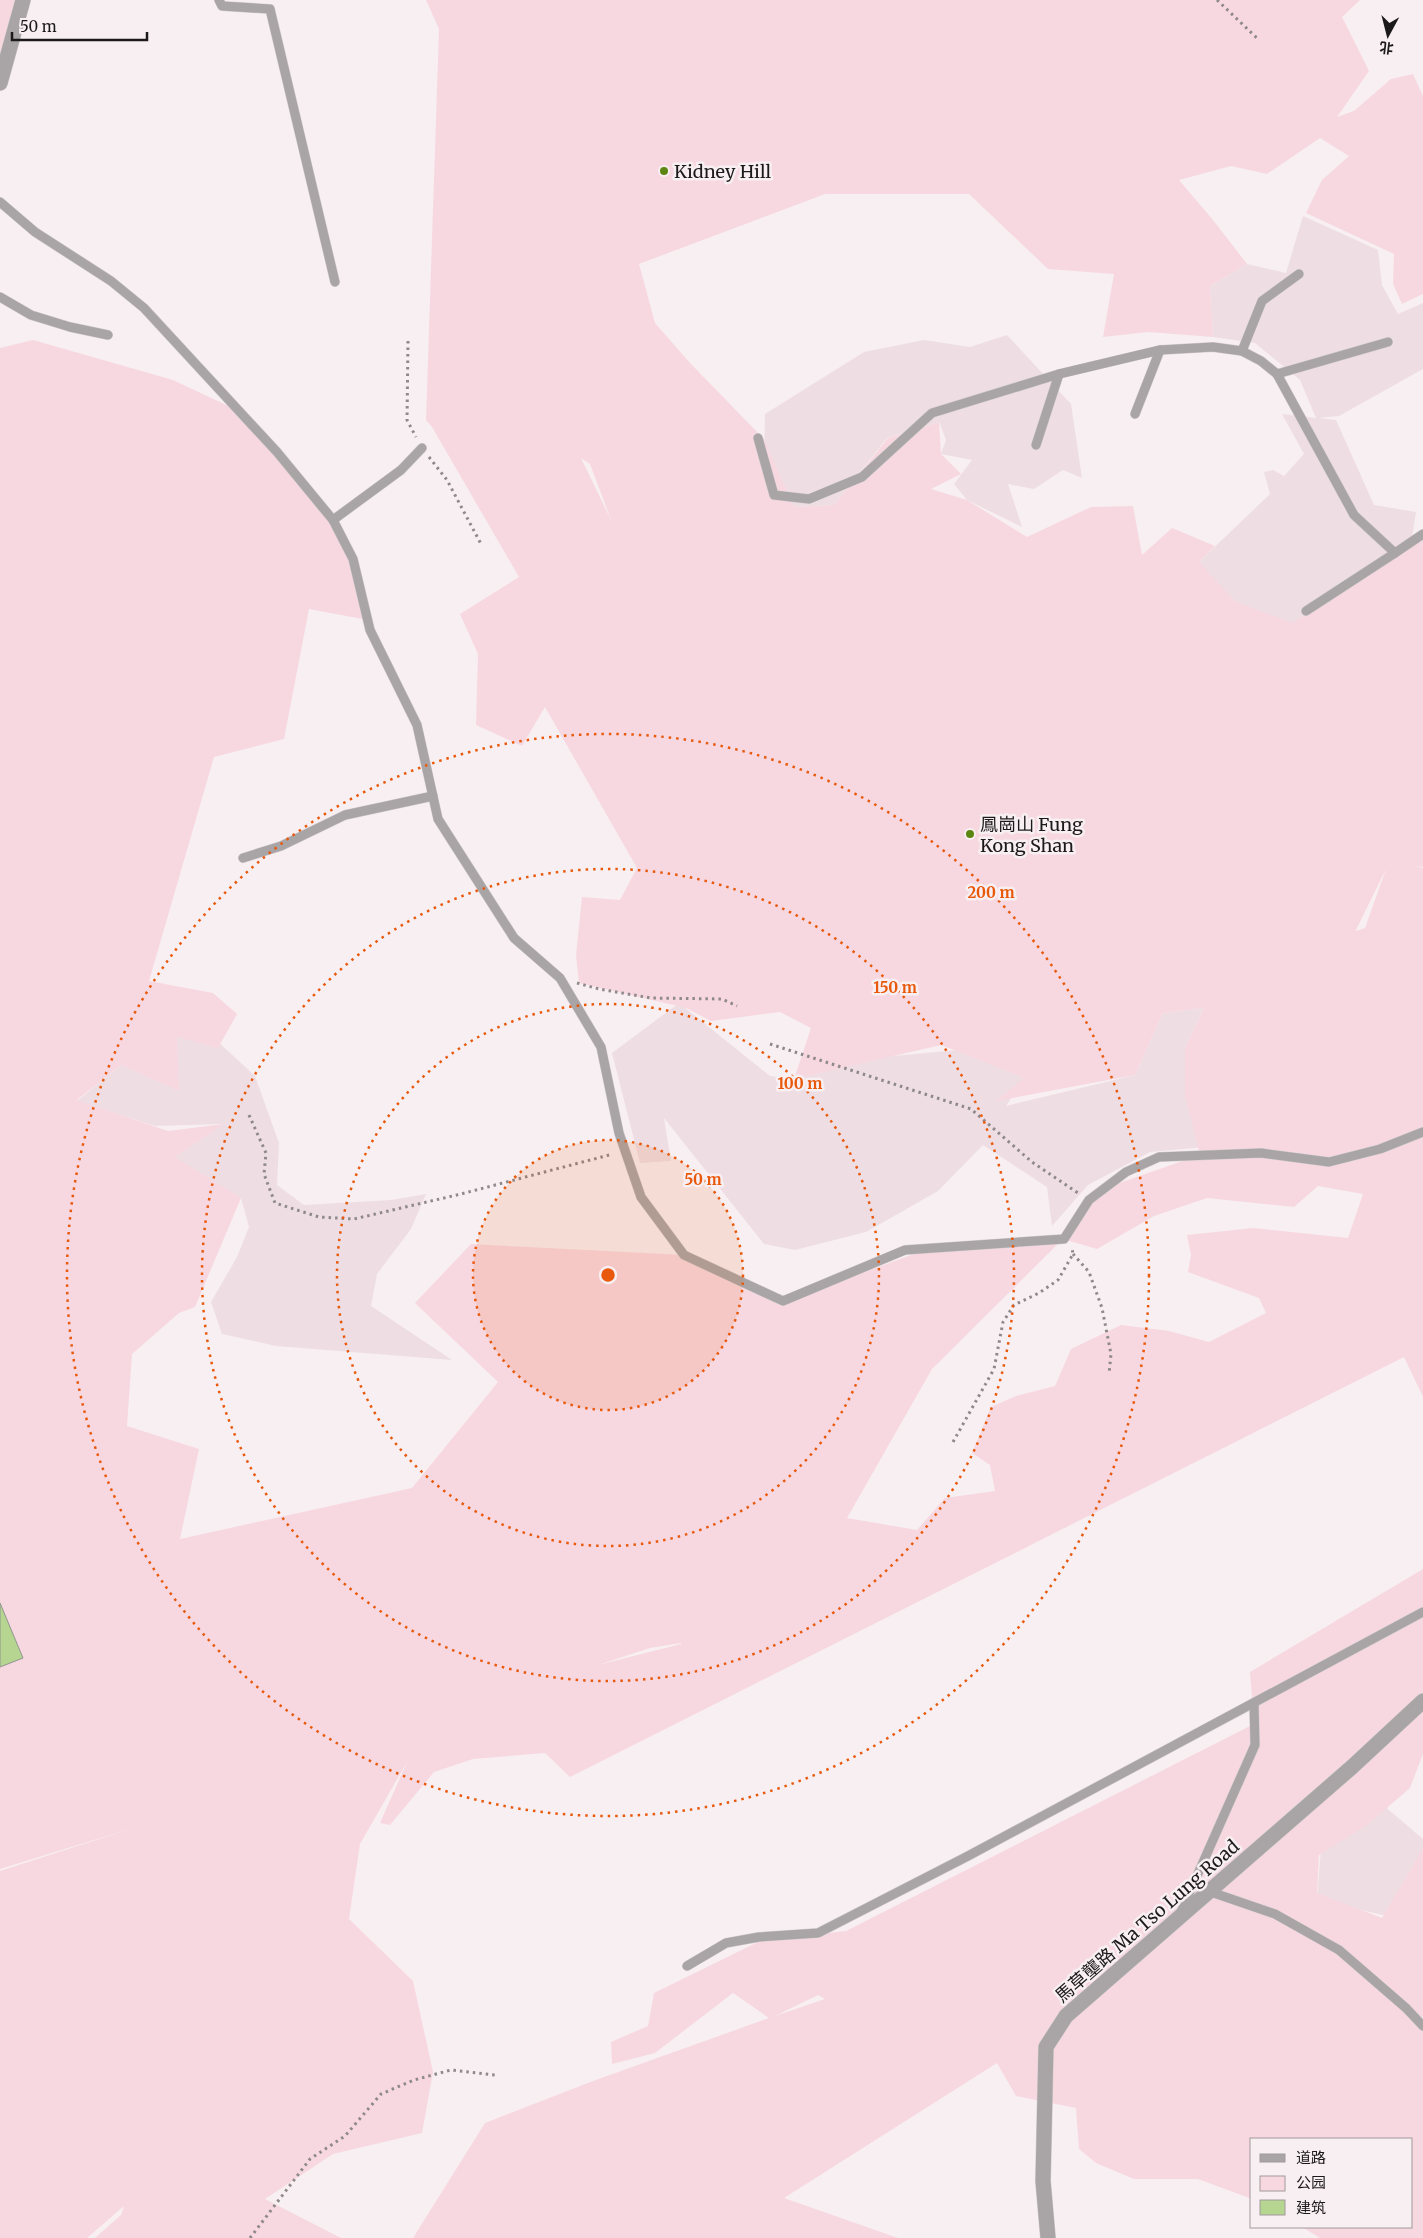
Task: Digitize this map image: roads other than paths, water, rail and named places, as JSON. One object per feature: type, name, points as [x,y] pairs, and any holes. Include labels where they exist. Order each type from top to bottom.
[{"type":"street","points":[[1,84],[23,0]]},
{"type":"street","name":"馬草壟路 Ma Tso Lung Road","points":[[1048,2238],[1043,2181],[1046,2047],[1066,2016],[1352,1768],[1423,1701]]},
{"type":"lane","points":[[218,0],[222,6],[270,9],[336,282]]},
{"type":"lane","points":[[0,202],[35,232],[111,281],[144,308],[277,452],[333,520],[353,559],[370,630],[417,725],[438,819],[514,938],[560,978],[601,1047],[619,1133],[641,1197],[684,1255],[783,1301],[905,1250],[1064,1239],[1089,1200],[1126,1172],[1158,1157],[1261,1153],[1329,1162],[1380,1149],[1423,1132]]},
{"type":"lane","points":[[1242,351],[1262,300],[1299,274]]},
{"type":"lane","points":[[0,298],[31,316],[108,335]]},
{"type":"lane","points":[[1278,374],[1388,342]]},
{"type":"lane","points":[[758,438],[774,494],[809,499],[862,477],[932,412],[1059,374],[1160,350],[1214,346],[1242,351],[1261,361],[1278,374],[1354,515],[1395,553]]},
{"type":"lane","points":[[1135,414],[1160,350]]},
{"type":"lane","points":[[1036,445],[1059,374]]},
{"type":"lane","points":[[333,520],[401,470],[422,448]]},
{"type":"lane","points":[[1306,612],[1423,534]]},
{"type":"lane","points":[[243,858],[280,846],[346,815],[433,796]]},
{"type":"lane","points":[[687,1966],[726,1943],[759,1936],[818,1934],[968,1856],[1423,1612]]},
{"type":"lane","points":[[1180,1916],[1255,1745],[1254,1703]]},
{"type":"lane","points":[[1208,1891],[1275,1914],[1339,1950],[1406,2008],[1423,2026]]},
{"type":"place","name":"Kidney Hill","points":[[664,171]]},
{"type":"place","name":"鳳崗山 Fung Kong Shan","points":[[970,834]]}]
